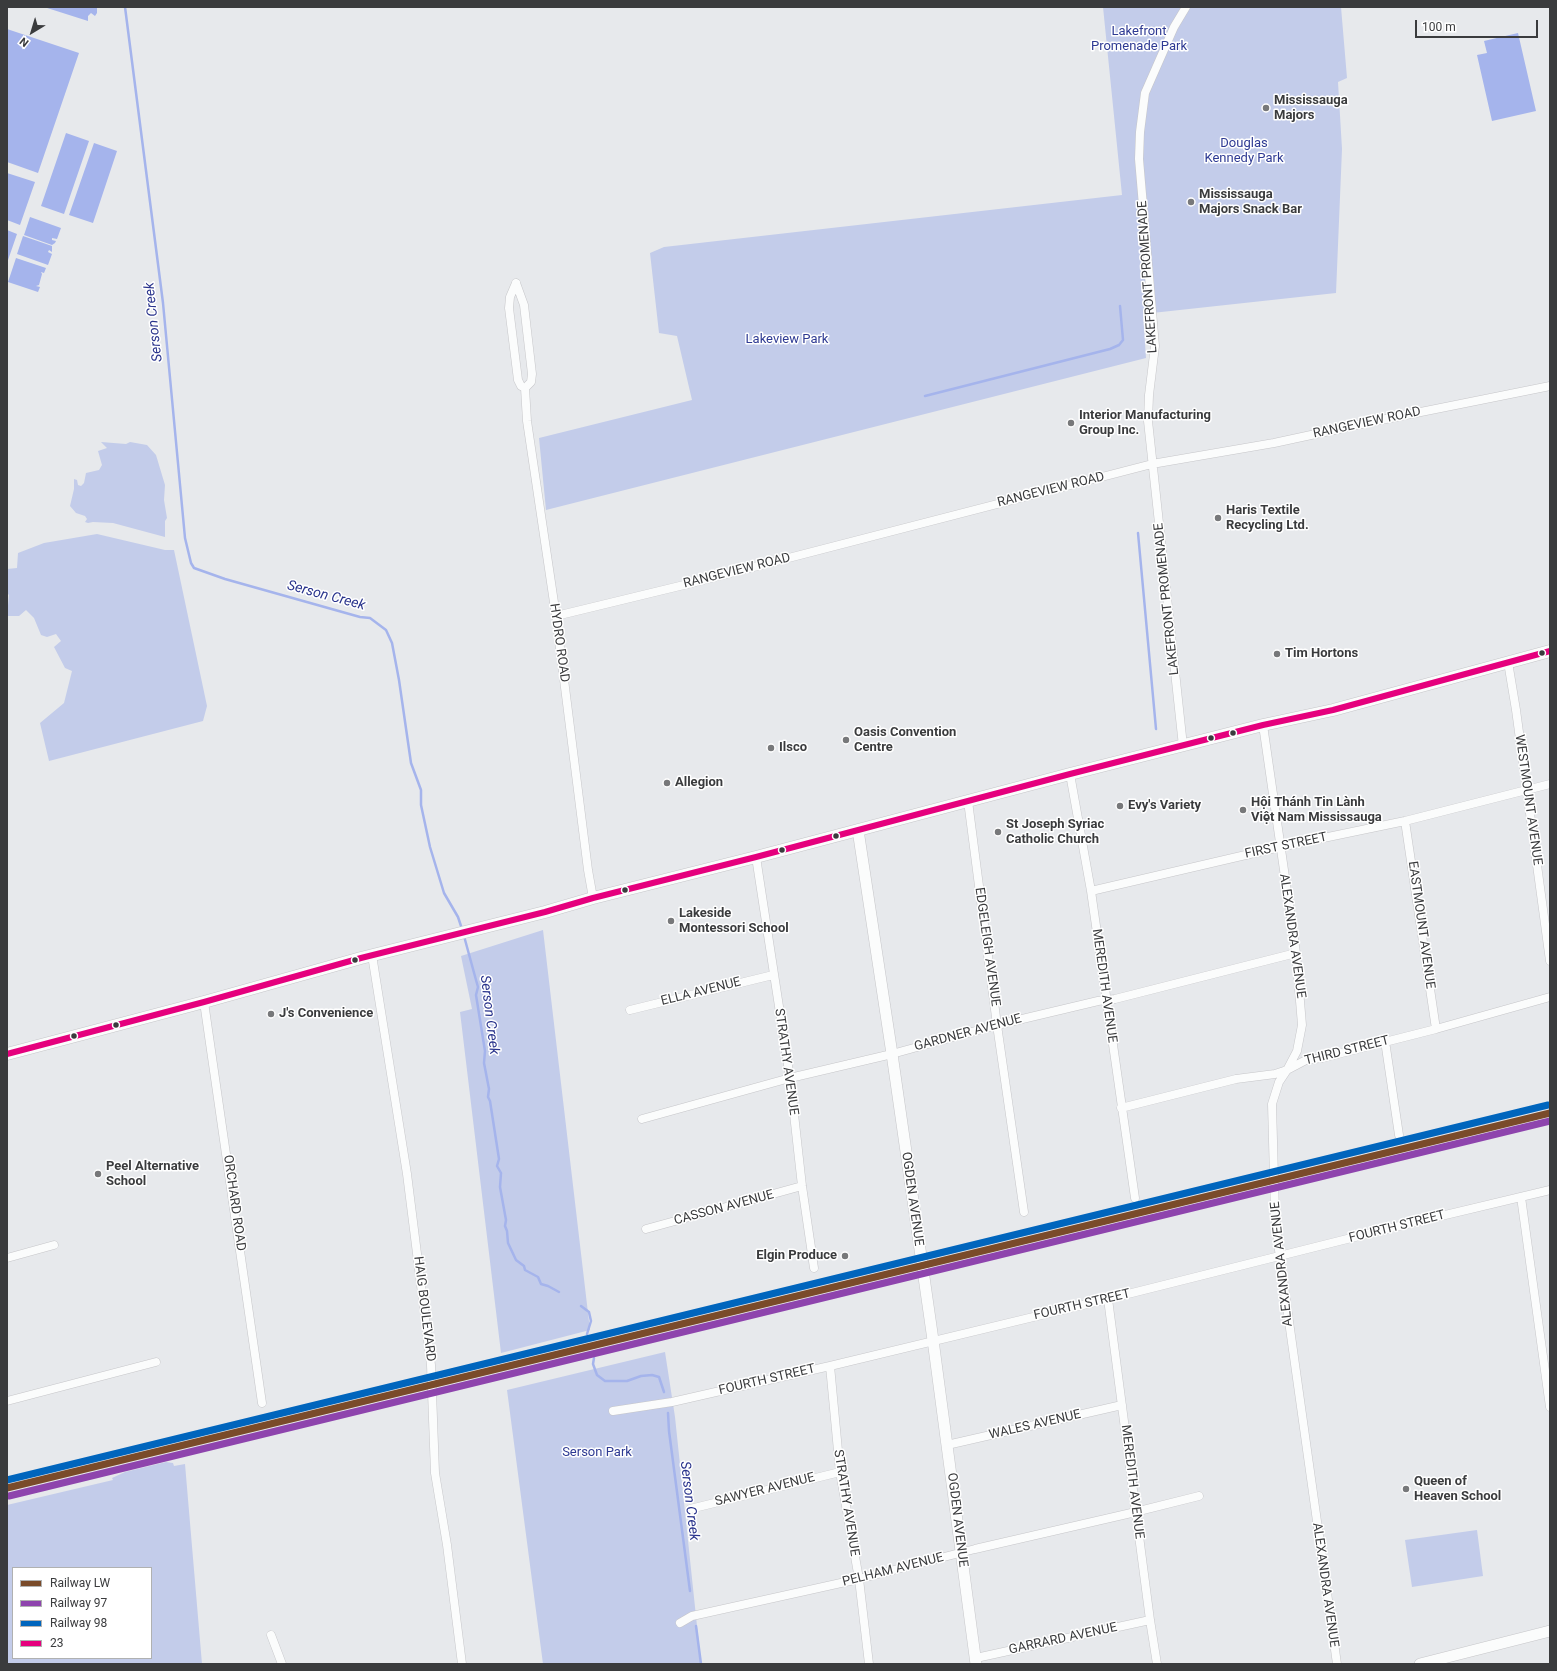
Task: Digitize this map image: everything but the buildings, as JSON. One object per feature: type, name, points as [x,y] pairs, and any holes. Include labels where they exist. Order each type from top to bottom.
[{"type":"main road","points":[[7,1054],[204,1002],[372,955],[545,912],[593,898],[756,857],[1070,774],[1333,710],[1550,651]]},
{"type":"street","name":"LAKEFRONT PROMENADE","points":[[1183,746],[1148,422],[1149,395],[1155,346],[1139,159],[1140,132],[1145,93],[1174,27],[1186,7]]},
{"type":"street","points":[[516,283],[524,305],[532,374],[531,382],[525,388],[521,386],[518,380],[509,308],[510,297],[516,283]]},
{"type":"street","name":"RANGEVIEW ROAD","points":[[556,616],[688,584],[1152,464],[1274,443],[1376,420],[1550,386]]},
{"type":"street","name":"HYDRO ROAD","points":[[525,388],[531,452],[556,616],[593,898]]},
{"type":"street","name":"WESTMOUNT AVENUE","points":[[1508,662],[1550,961]]},
{"type":"street","name":"ALEXANDRA AVENUE","points":[[1264,726],[1296,954],[1302,1025],[1297,1051],[1288,1070],[1278,1084],[1271,1111],[1275,1214],[1279,1256],[1336,1664]]},
{"type":"street","name":"MEREDITH AVENUE","points":[[1070,774],[1091,891],[1135,1198]]},
{"type":"street","name":"FIRST STREET","points":[[1091,891],[1280,847],[1405,820],[1550,784]]},
{"type":"street","name":"EDGELEIGH AVENUE","points":[[968,801],[997,1025],[1024,1212]]},
{"type":"street","name":"EASTMOUNT AVENUE","points":[[1405,820],[1436,1029]]},
{"type":"street","name":"OGDEN AVENUE","points":[[858,830],[933,1340],[976,1661]]},
{"type":"street","name":"STRATHY AVENUE","points":[[756,857],[790,1078],[802,1186],[814,1268]]},
{"type":"street","name":"GARDNER AVENUE","points":[[642,1119],[790,1078],[892,1054],[997,1025],[1106,999],[1115,999],[1296,954]]},
{"type":"street","name":"HAIG BOULEVARD","points":[[372,955],[407,1174],[429,1349],[434,1408],[435,1473],[447,1545],[462,1664]]},
{"type":"street","name":"ELLA AVENUE","points":[[630,1010],[773,975]]},
{"type":"street","name":"THIRD STREET","points":[[1121,1108],[1236,1079],[1275,1074],[1288,1070],[1306,1060],[1322,1058],[1436,1029],[1550,997]]},
{"type":"street","name":"ORCHARD ROAD","points":[[204,1002],[262,1403]]},
{"type":"street","points":[[1385,1041],[1399,1135]]},
{"type":"street","name":"CASSON AVENUE","points":[[646,1229],[802,1186]]},
{"type":"street","name":"FOURTH STREET","points":[[613,1411],[672,1402],[830,1366],[1550,1190]]},
{"type":"street","points":[[1521,1197],[1550,1407]]},
{"type":"street","points":[[7,1258],[54,1245]]},
{"type":"street","name":"MEREDITH AVENUE","points":[[1108,1299],[1150,1620],[1158,1664]]},
{"type":"street","points":[[7,1401],[156,1362]]},
{"type":"street","name":"STRATHY AVENUE","points":[[830,1366],[840,1472],[859,1579],[869,1664]]},
{"type":"street","name":"WALES AVENUE","points":[[947,1445],[1122,1405]]},
{"type":"street","name":"SAWYER AVENUE","points":[[690,1509],[840,1472]]},
{"type":"street","name":"PELHAM AVENUE","points":[[680,1623],[692,1616],[859,1579],[961,1552],[1200,1496]]},
{"type":"street","name":"GARRARD AVENUE","points":[[976,1661],[1150,1620]]},
{"type":"street","points":[[1420,1664],[1550,1631]]},
{"type":"street","points":[[271,1635],[282,1664]]},
{"type":"green space","name":"Lakeview Park","points":[[1103,7],[1341,7],[1347,78],[1338,82],[1342,149],[1336,293],[1143,314],[1146,358],[546,510],[539,438],[692,400],[677,336],[659,333],[650,253],[664,247],[1122,195]]},
{"type":"green space","points":[[101,442],[126,444],[130,442],[147,445],[156,455],[165,485],[164,500],[167,518],[165,521],[165,537],[113,523],[88,523],[85,522],[87,519],[85,516],[76,513],[70,506],[74,489],[74,479],[77,480],[78,485],[81,486],[84,483],[86,473],[99,470],[102,465],[98,451],[107,448]]},
{"type":"green space","points":[[97,534],[165,550],[174,550],[207,706],[203,721],[49,761],[40,723],[64,703],[72,671],[65,668],[54,647],[61,641],[56,634],[47,637],[41,635],[34,618],[26,610],[19,616],[7,616],[9,595],[7,593],[7,569],[17,568],[18,553],[44,543]]},
{"type":"green space","points":[[543,930],[590,1330],[501,1353],[460,1012],[472,1009],[461,956]]},
{"type":"green space","name":"Serson Park","points":[[665,1352],[675,1417],[701,1664],[543,1664],[507,1390]]},
{"type":"green space","points":[[166,1462],[173,1463],[174,1466],[185,1464],[202,1664],[7,1664],[7,1505],[113,1480],[112,1478],[125,1472]]},
{"type":"green space","points":[[1477,1530],[1483,1576],[1412,1587],[1405,1540]]},
{"type":"water","points":[[44,7],[97,7],[97,13],[95,16],[91,13],[88,16],[88,21]]},
{"type":"water","points":[[7,29],[79,53],[38,173],[7,162]]},
{"type":"water","points":[[1518,33],[1536,111],[1492,121],[1477,55],[1487,53],[1484,41]]},
{"type":"water","points":[[66,133],[89,141],[64,214],[41,206]]},
{"type":"water","points":[[94,143],[117,151],[93,223],[69,215]]},
{"type":"water","points":[[7,173],[35,182],[20,225],[7,220]]},
{"type":"water","points":[[30,217],[61,228],[57,239],[52,238],[52,240],[56,241],[55,243],[52,245],[24,235]]},
{"type":"water","points":[[7,230],[17,234],[7,263]]},
{"type":"water","points":[[23,236],[52,246],[52,252],[49,250],[48,252],[52,254],[48,265],[17,254]]},
{"type":"water","points":[[16,258],[46,268],[44,273],[41,272],[42,274],[39,285],[36,286],[40,287],[38,292],[8,282]]},
{"type":"waterway","name":"Serson Creek","points":[[125,7],[163,303],[185,538],[191,563],[194,568],[225,579],[360,617],[370,618],[386,630],[392,643],[411,763],[421,790],[421,805],[430,847],[444,893],[458,917],[462,929]]},
{"type":"waterway","points":[[925,396],[1110,349],[1119,345],[1123,340],[1120,306]]},
{"type":"waterway","points":[[1138,533],[1156,729]]},
{"type":"waterway","name":"Serson Creek","points":[[464,936],[478,987],[476,995],[485,1051],[484,1063],[489,1089],[488,1097],[490,1101],[499,1159],[497,1166],[501,1173],[500,1187],[506,1220],[505,1226],[508,1243],[516,1260],[524,1266],[525,1270],[538,1277],[541,1284],[559,1292]]},
{"type":"waterway","name":"Serson Creek","points":[[581,1306],[589,1312],[591,1321],[587,1334]]},
{"type":"waterway","name":"Serson Creek","points":[[594,1358],[593,1364],[597,1375],[605,1381],[627,1381],[641,1376],[652,1375],[659,1377],[664,1392]]},
{"type":"waterway","name":"Serson Creek","points":[[668,1413],[669,1431],[690,1591]]},
{"type":"waterway","name":"Serson Creek","points":[[696,1626],[701,1664]]},
{"type":"rail line","name":"98","points":[[7,1480],[1548,1105]]},
{"type":"rail line","name":"LW","points":[[7,1488],[1550,1113]]},
{"type":"rail line","name":"97","points":[[9,1496],[1550,1121]]},
{"type":"transit line","name":"23","points":[[7,1054],[204,1002],[361,958],[545,912],[593,898],[756,857],[1070,774],[1263,725],[1333,710],[1550,651]]},
{"type":"place","name":"Mississauga Majors","points":[[1266,108]]},
{"type":"place","name":"Mississauga Majors Snack Bar","points":[[1191,202]]},
{"type":"place","name":"Interior Manufacturing Group Inc.","points":[[1071,423]]},
{"type":"place","name":"Haris Textile Recycling Ltd.","points":[[1218,518]]},
{"type":"place","name":"Tim Hortons","points":[[1277,654]]},
{"type":"place","name":"Oasis Convention Centre","points":[[846,740]]},
{"type":"place","name":"Ilsco","points":[[771,748]]},
{"type":"place","name":"Allegion","points":[[667,783]]},
{"type":"place","name":"Evy's Variety","points":[[1120,806]]},
{"type":"place","name":"Hội Thánh Tin Lành Việt Nam Mississauga","points":[[1243,810]]},
{"type":"place","name":"St Joseph Syriac Catholic Church","points":[[998,832]]},
{"type":"place","name":"Lakeside Montessori School","points":[[671,921]]},
{"type":"place","name":"J's Convenience","points":[[271,1014]]},
{"type":"place","name":"Peel Alternative School","points":[[98,1174]]},
{"type":"place","name":"Elgin Produce","points":[[845,1256]]},
{"type":"place","name":"Queen of Heaven School","points":[[1406,1489]]},
{"type":"park label","name":"Lakefront Promenade Park","points":[[1139,40]]},
{"type":"park label","name":"Douglas Kennedy Park","points":[[1244,152]]}]
